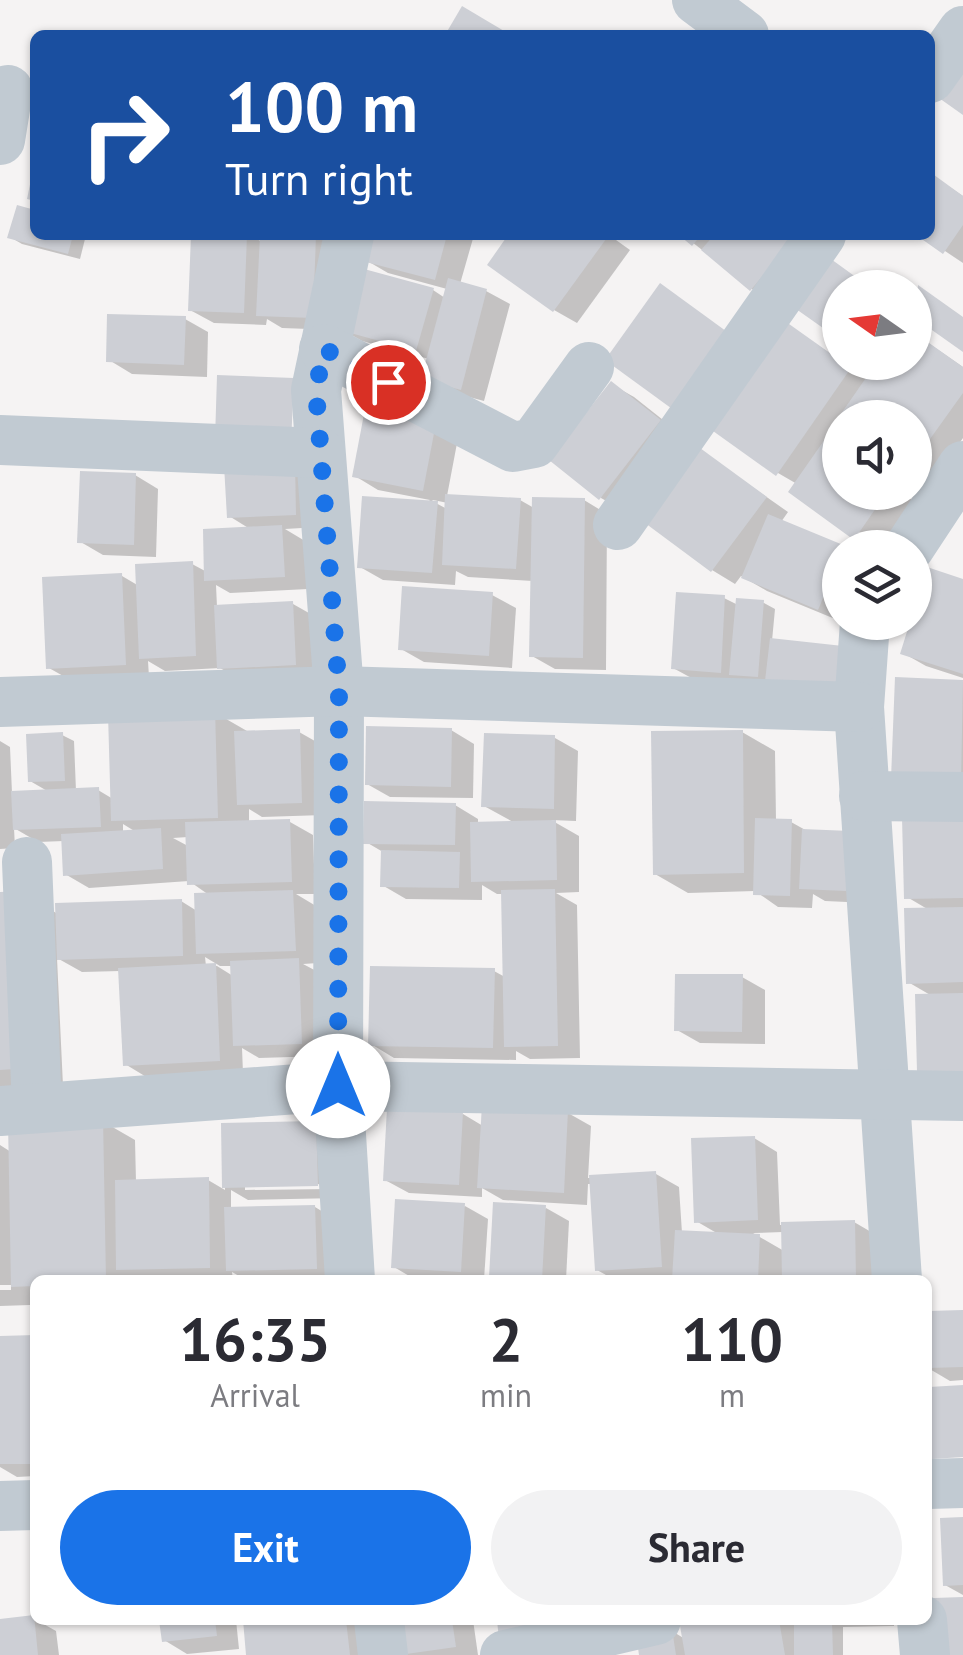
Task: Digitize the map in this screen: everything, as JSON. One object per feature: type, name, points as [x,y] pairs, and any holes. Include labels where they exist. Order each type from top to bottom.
[{"type":"street","points":[[697,0],[737,30]]},
{"type":"street","points":[[935,71],[963,31]]},
{"type":"street","points":[[0,140],[8,90]]},
{"type":"street","points":[[348,240],[316,390],[339,691],[338,1086],[350,1275]]},
{"type":"street","points":[[618,525],[818,240]]},
{"type":"street","points":[[324,349],[514,448],[534,443],[589,367]]},
{"type":"street","points":[[0,440],[320,453]]},
{"type":"street","points":[[921,530],[963,466]]},
{"type":"street","points":[[864,640],[859,708],[897,1275]]},
{"type":"street","points":[[0,702],[339,691],[859,708]]},
{"type":"street","points":[[864,796],[963,797]]},
{"type":"street","points":[[27,862],[19,1110],[338,1086],[963,1096]]},
{"type":"street","points":[[932,1484],[963,1483]]},
{"type":"street","points":[[0,1506],[30,1505]]},
{"type":"street","points":[[380,1625],[383,1655]]},
{"type":"street","points":[[505,1655],[634,1625]]},
{"type":"street","points":[[922,1625],[924,1655]]},
{"type":"building","points":[[462,6],[503,30],[448,30]]},
{"type":"building","points":[[963,64],[963,115],[939,98]]},
{"type":"building","points":[[935,176],[963,196],[963,225],[943,254],[923,240],[935,240]]},
{"type":"building","points":[[17,205],[30,209],[30,240],[72,240],[68,254],[7,238]]},
{"type":"building","points":[[191,240],[247,240],[244,313],[188,311]]},
{"type":"building","points":[[260,240],[316,240],[313,318],[256,316]]},
{"type":"building","points":[[367,240],[446,240],[435,280],[362,261]]},
{"type":"building","points":[[504,240],[605,240],[553,312],[487,265]]},
{"type":"building","points":[[710,240],[793,240],[750,291],[701,250]]},
{"type":"building","points":[[824,254],[846,270],[822,270],[822,327],[789,304]]},
{"type":"building","points":[[353,266],[434,288],[416,351],[336,329]]},
{"type":"building","points":[[448,278],[487,289],[461,390],[421,379]]},
{"type":"building","points":[[660,283],[730,334],[675,411],[605,360]]},
{"type":"building","points":[[932,295],[963,317],[963,352],[932,330]]},
{"type":"building","points":[[107,314],[186,316],[184,365],[106,362]]},
{"type":"building","points":[[782,319],[822,347],[822,380],[843,380],[829,400],[822,400],[822,410],[776,476],[706,426]]},
{"type":"building","points":[[932,345],[963,367],[963,393],[932,436],[932,400],[851,400],[864,380],[932,380]]},
{"type":"building","points":[[217,375],[294,378],[291,443],[215,440]]},
{"type":"building","points":[[611,381],[661,420],[599,500],[549,460]]},
{"type":"building","points":[[365,409],[436,423],[423,491],[352,477]]},
{"type":"building","points":[[822,443],[822,510],[875,510],[861,530],[840,530],[788,492]]},
{"type":"building","points":[[700,448],[767,497],[711,572],[645,523]]},
{"type":"building","points":[[295,462],[296,515],[227,518],[224,465]]},
{"type":"building","points":[[80,471],[136,473],[134,545],[77,543]]},
{"type":"building","points":[[445,494],[521,498],[516,569],[442,565]]},
{"type":"building","points":[[362,496],[438,501],[432,573],[357,568]]},
{"type":"building","points":[[532,497],[585,498],[583,658],[529,657]]},
{"type":"building","points":[[768,514],[822,536],[822,600],[818,610],[741,578]]},
{"type":"building","points":[[282,525],[285,577],[204,581],[203,529]]},
{"type":"building","points":[[193,561],[196,656],[139,659],[135,564]]},
{"type":"building","points":[[932,569],[963,579],[963,674],[900,654],[904,640],[932,640]]},
{"type":"building","points":[[122,573],[126,665],[46,669],[42,577]]},
{"type":"building","points":[[402,586],[493,592],[489,656],[398,650]]},
{"type":"building","points":[[676,592],[725,595],[721,673],[671,669]]},
{"type":"building","points":[[736,598],[764,600],[758,677],[729,675]]},
{"type":"building","points":[[293,601],[296,665],[217,669],[214,605]]},
{"type":"building","points":[[770,638],[843,646],[838,689],[765,681]]},
{"type":"building","points":[[895,677],[963,680],[961,782],[891,779]]},
{"type":"building","points":[[215,709],[218,818],[111,821],[108,713]]},
{"type":"building","points":[[366,726],[452,728],[451,787],[365,785]]},
{"type":"building","points":[[300,729],[302,803],[237,805],[234,731]]},
{"type":"building","points":[[743,730],[744,873],[653,875],[651,731]]},
{"type":"building","points":[[63,732],[65,781],[28,782],[26,734]]},
{"type":"building","points":[[484,733],[555,735],[554,809],[481,807]]},
{"type":"building","points":[[99,787],[101,827],[13,830],[11,791]]},
{"type":"building","points":[[364,801],[456,803],[455,845],[363,844]]},
{"type":"building","points":[[963,816],[963,898],[904,899],[902,817]]},
{"type":"building","points":[[755,818],[792,819],[790,896],[753,895]]},
{"type":"building","points":[[290,819],[292,882],[187,885],[185,822]]},
{"type":"building","points":[[556,820],[557,880],[471,882],[470,822]]},
{"type":"building","points":[[161,828],[163,869],[63,876],[61,834]]},
{"type":"building","points":[[802,829],[850,831],[846,891],[799,889]]},
{"type":"building","points":[[381,850],[460,852],[459,888],[380,887]]},
{"type":"building","points":[[555,889],[558,1046],[504,1047],[501,890]]},
{"type":"building","points":[[293,890],[296,951],[196,954],[194,893]]},
{"type":"building","points":[[23,891],[31,1068],[0,1070],[0,892]]},
{"type":"building","points":[[182,899],[183,956],[57,960],[55,903]]},
{"type":"building","points":[[963,907],[963,982],[906,984],[904,908]]},
{"type":"building","points":[[299,958],[302,1044],[233,1046],[230,961]]},
{"type":"building","points":[[216,963],[220,1061],[123,1066],[118,968]]},
{"type":"building","points":[[370,966],[495,968],[493,1048],[368,1046]]},
{"type":"building","points":[[675,974],[743,974],[742,1032],[674,1031]]},
{"type":"building","points":[[963,993],[963,1071],[917,1072],[915,994]]},
{"type":"building","points":[[482,1105],[568,1110],[564,1193],[477,1188]]},
{"type":"building","points":[[387,1108],[463,1112],[459,1185],[383,1181]]},
{"type":"building","points":[[103,1118],[106,1275],[30,1275],[30,1286],[11,1287],[8,1121]]},
{"type":"building","points":[[316,1121],[318,1186],[222,1188],[221,1123]]},
{"type":"building","points":[[755,1136],[758,1220],[694,1223],[691,1138]]},
{"type":"building","points":[[656,1171],[662,1267],[595,1271],[589,1175]]},
{"type":"building","points":[[209,1177],[210,1268],[116,1270],[115,1180]]},
{"type":"building","points":[[395,1199],[465,1203],[461,1272],[391,1268]]},
{"type":"building","points":[[493,1202],[546,1205],[542,1275],[489,1275]]},
{"type":"building","points":[[315,1205],[317,1269],[226,1271],[224,1207]]},
{"type":"building","points":[[855,1220],[856,1275],[782,1275],[781,1222]]},
{"type":"building","points":[[675,1230],[760,1234],[758,1275],[672,1275]]},
{"type":"building","points":[[963,1310],[963,1367],[932,1368],[932,1311]]},
{"type":"building","points":[[30,1335],[30,1464],[0,1464],[0,1336]]},
{"type":"building","points":[[963,1385],[963,1457],[932,1459],[932,1387]]},
{"type":"building","points":[[963,1517],[963,1585],[943,1586],[940,1518]]},
{"type":"building","points":[[963,1597],[963,1655],[937,1655],[934,1598]]},
{"type":"building","points":[[30,1615],[30,1625],[35,1625],[38,1655],[0,1655],[0,1619]]},
{"type":"building","points":[[160,1625],[216,1625],[217,1636],[162,1642]]},
{"type":"building","points":[[243,1625],[347,1625],[350,1655],[246,1655]]},
{"type":"building","points":[[395,1625],[453,1625],[456,1647],[399,1655]]},
{"type":"building","points":[[498,1625],[543,1625],[544,1633],[499,1640]]},
{"type":"building","points":[[680,1625],[780,1625],[785,1655],[685,1655]]},
{"type":"building","points":[[794,1625],[832,1625],[833,1655],[794,1655]]},
{"type":"building","points":[[672,1629],[676,1655],[639,1655],[636,1634]]},
{"type":"route","points":[[338,1086],[339,691],[316,390],[324,349],[388,382]]}]
